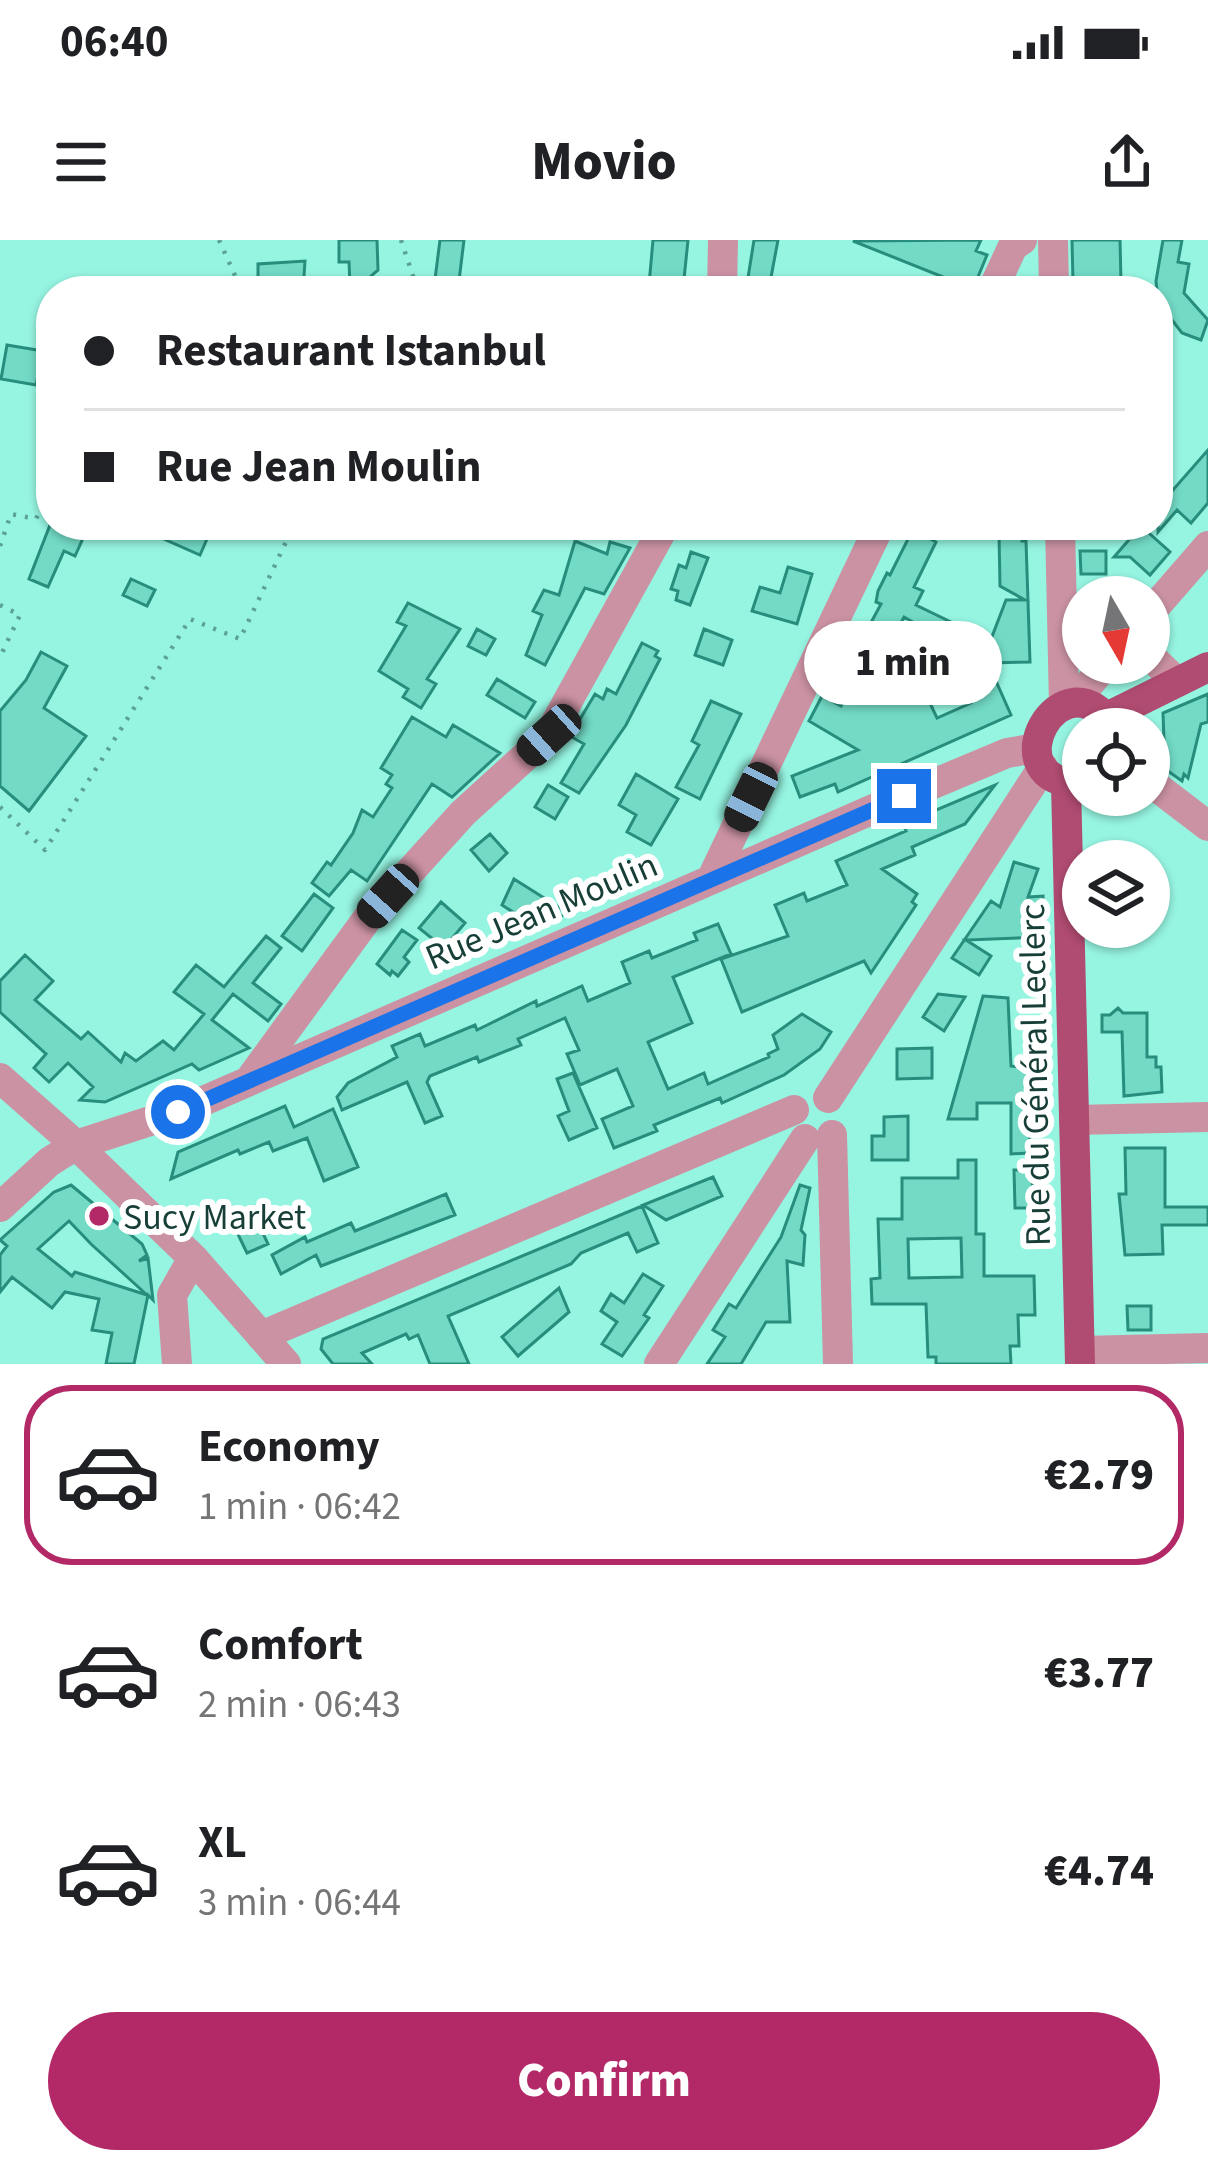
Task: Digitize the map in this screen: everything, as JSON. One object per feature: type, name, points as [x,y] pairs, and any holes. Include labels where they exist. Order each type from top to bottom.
[{"type":"main road","points":[[1135,708],[1208,667]]},
{"type":"main road","points":[[1057,771],[1041,724],[1068,704],[1092,708]]},
{"type":"main road","name":"Rue du Général Leclerc","points":[[1057,771],[1080,1358]]},
{"type":"street","points":[[722,276],[723,240]]},
{"type":"street","points":[[999,276],[1013,246],[1022,240]]},
{"type":"street","points":[[1053,240],[1054,276]]},
{"type":"street","points":[[250,1080],[367,919],[463,813],[549,735],[657,540]]},
{"type":"street","points":[[712,878],[873,540]]},
{"type":"street","points":[[1061,540],[1068,704]]},
{"type":"street","points":[[1170,590],[1208,546]]},
{"type":"street","points":[[1170,675],[1177,682]]},
{"type":"street","points":[[1068,704],[1087,684]]},
{"type":"street","name":"Rue Jean Moulin","points":[[3,1200],[76,1145],[178,1112],[1007,753],[1057,771]]},
{"type":"street","points":[[261,1336],[839,1115],[828,1098],[1057,771]]},
{"type":"street","points":[[1170,797],[1208,826]]},
{"type":"street","points":[[0,1078],[193,1258],[286,1364]]},
{"type":"street","points":[[1074,1120],[1208,1117]]},
{"type":"street","points":[[659,1364],[810,1128]]},
{"type":"street","points":[[810,1128],[838,1364]]},
{"type":"street","points":[[177,1364],[172,1295],[193,1258]]},
{"type":"street","points":[[1080,1358],[1208,1348]]},
{"type":"path","points":[[220,240],[236,276]]},
{"type":"path","points":[[400,240],[413,276]]},
{"type":"path","points":[[0,546],[11,514],[36,519]]},
{"type":"path","points":[[0,807],[45,850],[190,619],[240,639],[287,540]]},
{"type":"path","points":[[0,605],[20,615],[0,657]]},
{"type":"building","points":[[339,240],[377,240],[378,270],[371,276],[350,276],[349,262],[339,262]]},
{"type":"building","points":[[440,240],[464,240],[460,276],[435,276]]},
{"type":"building","points":[[653,240],[688,240],[684,276],[650,276]]},
{"type":"building","points":[[754,240],[778,240],[771,276],[748,276]]},
{"type":"building","points":[[981,240],[976,251],[987,255],[978,276],[940,276],[853,241]]},
{"type":"building","points":[[1072,240],[1120,240],[1121,276],[1073,276]]},
{"type":"building","points":[[1163,240],[1182,240],[1178,262],[1189,264],[1184,293],[1208,320],[1201,340],[1182,333],[1173,321],[1173,276],[1157,276]]},
{"type":"building","points":[[305,261],[304,276],[258,276],[258,264]]},
{"type":"building","points":[[7,345],[36,350],[36,385],[1,379]]},
{"type":"building","points":[[1208,450],[1208,503],[1191,523],[1177,510],[1173,515],[1173,490]]},
{"type":"building","points":[[44,540],[82,540],[75,556],[64,551],[48,587],[29,579]]},
{"type":"building","points":[[166,540],[206,540],[200,555]]},
{"type":"building","points":[[908,540],[936,542],[914,587],[923,591],[916,605],[953,623],[948,642],[904,617],[885,653],[914,669],[937,718],[971,703],[961,669],[983,660],[1006,600],[1025,600],[1000,586],[999,540],[1026,541],[1030,662],[988,663],[1011,715],[838,792],[835,784],[800,797],[792,776],[858,750],[809,721],[822,696],[841,706],[857,674],[846,669],[881,604],[876,602],[878,591]]},
{"type":"building","points":[[1129,540],[1157,540],[1170,552],[1150,575],[1130,557],[1114,557]]},
{"type":"building","points":[[575,541],[607,554],[610,542],[630,548],[604,594],[585,588],[545,665],[526,655],[542,615],[533,611],[544,590],[559,595]]},
{"type":"building","points":[[1080,551],[1106,551],[1106,574],[1081,574]]},
{"type":"building","points":[[691,552],[708,558],[690,605],[676,600],[678,591],[671,589],[679,565],[686,568]]},
{"type":"building","points":[[788,567],[812,574],[797,624],[752,611],[760,587],[780,593]]},
{"type":"building","points":[[131,579],[155,590],[147,606],[123,595]]},
{"type":"building","points":[[408,603],[460,629],[427,679],[436,684],[421,708],[403,697],[408,689],[379,671],[406,626],[397,622]]},
{"type":"building","points":[[477,629],[495,639],[486,655],[468,646]]},
{"type":"building","points":[[704,629],[732,640],[723,665],[695,655]]},
{"type":"building","points":[[642,643],[658,651],[655,656],[660,659],[626,725],[579,793],[561,783],[584,744],[570,736],[595,694],[603,699],[607,689],[616,694]]},
{"type":"building","points":[[41,652],[67,666],[44,708],[86,736],[29,811],[0,786],[0,711],[26,680]]},
{"type":"building","points":[[497,679],[535,702],[525,718],[487,695]]},
{"type":"building","points":[[1208,694],[1208,722],[1201,724],[1188,778],[1184,774],[1182,781],[1170,772],[1170,710]]},
{"type":"building","points":[[711,701],[741,714],[700,799],[676,787],[699,745],[692,741]]},
{"type":"building","points":[[412,717],[446,737],[453,725],[500,753],[452,797],[432,784],[367,881],[351,870],[329,896],[312,883],[353,833],[362,810],[373,817],[392,788],[386,784],[392,775],[381,768]]},
{"type":"building","points":[[636,774],[678,799],[651,845],[627,832],[636,815],[619,805]]},
{"type":"building","points":[[548,785],[568,797],[555,819],[535,807]]},
{"type":"building","points":[[995,785],[965,824],[912,847],[915,855],[882,869],[917,894],[912,902],[916,905],[871,973],[864,961],[742,1012],[721,959],[788,936],[775,905],[804,893],[807,901],[847,885],[836,861],[906,831],[903,824]]},
{"type":"building","points":[[490,834],[507,853],[489,871],[471,850]]},
{"type":"building","points":[[1014,862],[1038,869],[1028,897],[1043,896],[1044,937],[966,940],[991,956],[979,975],[952,958],[991,901],[1000,907]]},
{"type":"building","points":[[514,879],[568,913],[536,927],[502,905]]},
{"type":"building","points":[[314,894],[333,908],[302,951],[282,936]]},
{"type":"building","points":[[441,902],[465,923],[444,948],[419,928]]},
{"type":"building","points":[[718,924],[731,954],[673,977],[692,1023],[648,1042],[668,1089],[704,1073],[708,1084],[769,1057],[778,1049],[773,1035],[802,1014],[831,1032],[820,1049],[784,1075],[722,1103],[720,1098],[654,1125],[657,1131],[614,1148],[602,1119],[633,1106],[617,1069],[580,1085],[567,1054],[579,1050],[565,1018],[518,1039],[521,1045],[430,1076],[427,1082],[442,1116],[425,1123],[407,1082],[342,1110],[337,1097],[348,1083],[397,1057],[392,1046],[420,1034],[425,1046],[475,1025],[477,1030],[536,1001],[537,1006],[582,986],[588,1001],[630,983],[622,962],[649,951],[652,958],[697,940],[694,933]]},
{"type":"building","points":[[402,930],[417,940],[404,957],[409,962],[398,976],[392,971],[390,975],[377,964]]},
{"type":"building","points":[[266,936],[281,948],[253,983],[281,1004],[268,1021],[233,994],[212,1020],[249,1048],[199,1070],[192,1064],[105,1102],[80,1100],[93,1087],[68,1063],[49,1082],[34,1068],[46,1054],[0,1012],[0,981],[25,955],[53,981],[35,1000],[81,1039],[88,1032],[121,1062],[125,1053],[136,1061],[163,1041],[174,1050],[204,1014],[174,992],[196,965],[224,987]]},
{"type":"building","points":[[938,994],[965,997],[944,1031],[923,1017]]},
{"type":"building","points":[[983,996],[1008,998],[1011,1066],[1033,1069],[1029,1153],[1011,1154],[1011,1103],[977,1103],[977,1119],[948,1119]]},
{"type":"building","points":[[1118,1008],[1123,1013],[1147,1013],[1147,1057],[1156,1057],[1156,1067],[1161,1067],[1162,1092],[1124,1096],[1122,1032],[1102,1032],[1102,1015]]},
{"type":"building","points":[[932,1048],[932,1078],[897,1079],[897,1049]]},
{"type":"building","points":[[573,1073],[597,1128],[569,1140],[558,1116],[569,1111],[557,1079]]},
{"type":"building","points":[[285,1106],[294,1127],[333,1109],[358,1167],[324,1181],[307,1138],[273,1151],[269,1142],[240,1154],[238,1150],[171,1179],[178,1152]]},
{"type":"building","points":[[908,1116],[908,1160],[872,1160],[872,1136],[884,1136],[884,1117]]},
{"type":"building","points":[[1125,1148],[1165,1148],[1165,1207],[1208,1207],[1208,1225],[1162,1225],[1163,1254],[1125,1255],[1119,1194],[1126,1194]]},
{"type":"building","points":[[958,1160],[976,1160],[976,1234],[984,1234],[984,1276],[1034,1276],[1035,1315],[1018,1315],[1019,1346],[1010,1346],[1011,1364],[936,1364],[936,1357],[928,1357],[926,1304],[872,1304],[871,1279],[880,1278],[878,1219],[902,1219],[902,1178],[958,1178]],"holes":[[[961,1238],[962,1277],[909,1278],[908,1239]]]},
{"type":"building","points":[[1014,1170],[1032,1170],[1033,1208],[1015,1208]]},
{"type":"building","points":[[713,1177],[722,1196],[666,1220],[643,1205]]},
{"type":"building","points":[[71,1185],[142,1244],[147,1255],[139,1261],[148,1258],[153,1300],[148,1295],[134,1364],[106,1364],[112,1333],[92,1330],[99,1299],[65,1292],[52,1308],[12,1277],[0,1292],[0,1255],[7,1246],[0,1240],[54,1192]],"holes":[[[69,1221],[147,1295],[75,1272],[72,1276],[38,1249]]]},
{"type":"building","points":[[800,1185],[810,1188],[801,1230],[805,1235],[803,1265],[787,1261],[790,1322],[766,1322],[741,1364],[707,1364],[725,1337],[713,1330],[729,1304],[736,1308],[781,1237]]},
{"type":"building","points":[[446,1194],[455,1215],[321,1266],[316,1255],[281,1274],[272,1255],[305,1237],[307,1242],[351,1223],[355,1231]]},
{"type":"building","points":[[642,1206],[658,1243],[637,1252],[628,1233],[581,1253],[571,1264],[448,1316],[469,1364],[430,1364],[418,1335],[409,1339],[406,1334],[362,1353],[372,1364],[333,1364],[321,1349],[323,1339]]},
{"type":"building","points":[[253,1212],[268,1244],[247,1253],[232,1222]]},
{"type":"building","points":[[643,1274],[663,1286],[644,1315],[649,1318],[622,1356],[602,1344],[617,1322],[601,1311],[611,1294],[624,1303]]},
{"type":"building","points":[[559,1288],[569,1312],[518,1356],[502,1337]]},
{"type":"building","points":[[1127,1306],[1151,1306],[1151,1330],[1128,1330]]},
{"type":"place","name":"Sucy Market","points":[[99,1216]]},
{"type":"route","points":[[178,1112],[904,796]]}]
